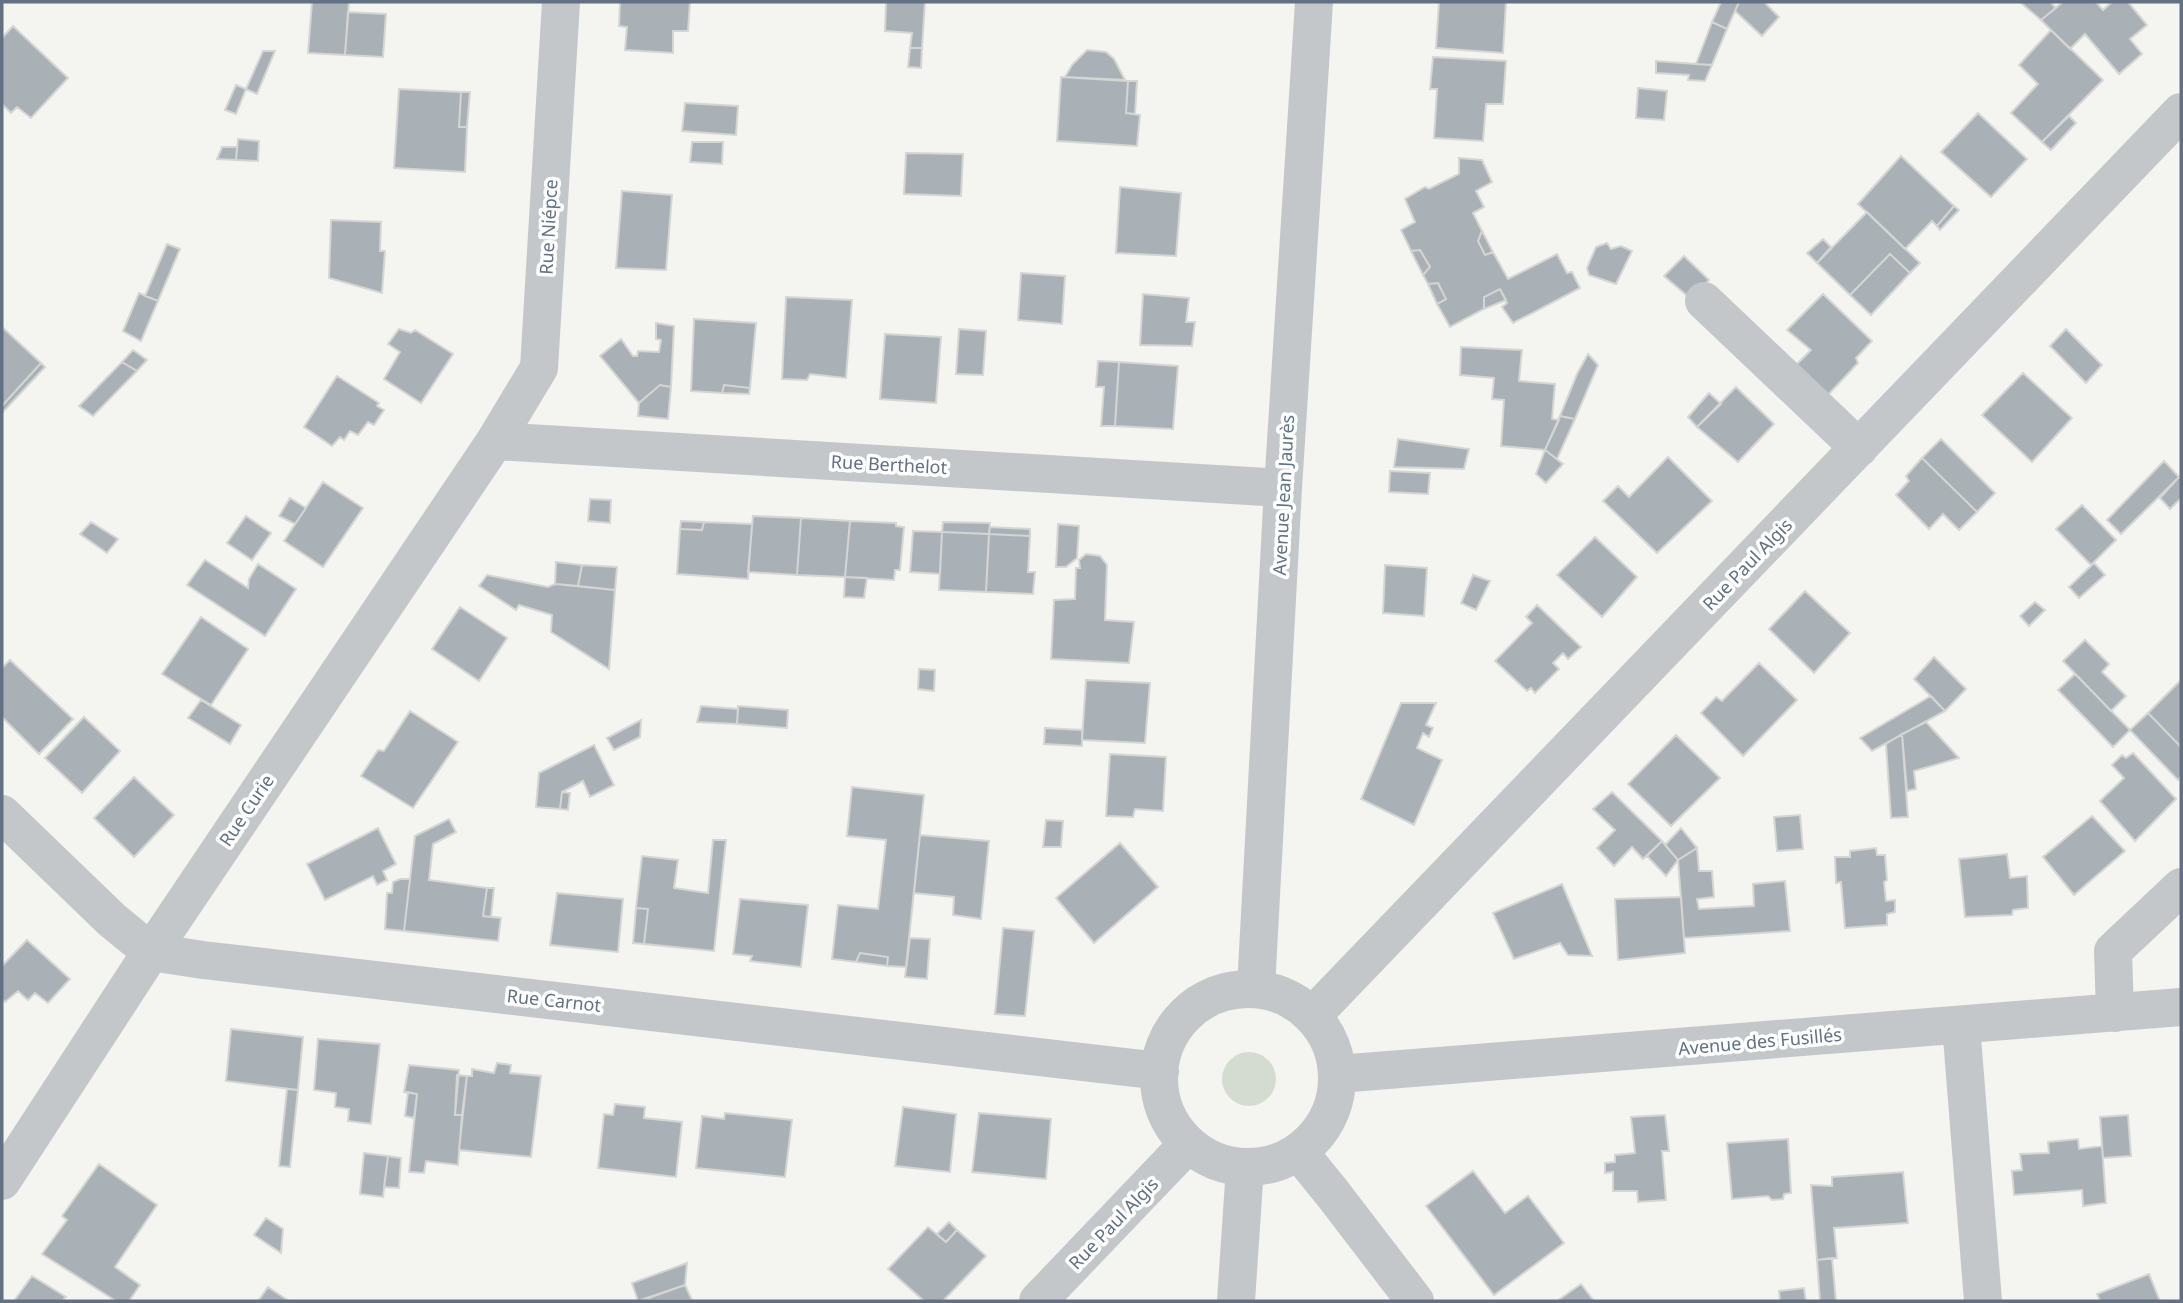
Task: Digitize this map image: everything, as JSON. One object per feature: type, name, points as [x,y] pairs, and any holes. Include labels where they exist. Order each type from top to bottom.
[{"type":"street","name":"Rue Niépce","points":[[495,441],[539,368],[561,2]]},
{"type":"street","name":"Avenue Jean Jaurès","points":[[1256,988],[1283,488],[1314,2]]},
{"type":"street","name":"Rue Paul Algis","points":[[1313,1016],[2181,112]]},
{"type":"street","points":[[1704,301],[1859,448]]},
{"type":"street","name":"Rue Berthelot","points":[[495,441],[1283,488]]},
{"type":"street","name":"Rue Curie","points":[[2,1181],[151,952],[495,441]]},
{"type":"street","points":[[2,814],[112,920],[151,952]]},
{"type":"street","points":[[2115,1013],[2113,951],[2181,887]]},
{"type":"street","name":"Rue Carnot","points":[[151,952],[1160,1071]]},
{"type":"street","points":[[1256,988],[1287,997],[1313,1016],[1331,1043],[1338,1074],[1336,1097],[1328,1118],[1315,1136],[1298,1152],[1264,1165],[1245,1167],[1224,1164],[1205,1156],[1188,1144],[1165,1111],[1160,1091],[1160,1071],[1164,1048],[1175,1027],[1191,1010],[1210,997],[1232,990],[1256,988]]},
{"type":"street","name":"Avenue des Fusillés","points":[[1338,1074],[2181,1007]]},
{"type":"street","points":[[1961,1025],[1983,1301]]},
{"type":"street","name":"Rue Paul Algis","points":[[1038,1301],[1188,1144]]},
{"type":"street","points":[[1298,1152],[1334,1194],[1415,1301]]},
{"type":"street","points":[[1236,1301],[1245,1167]]},
{"type":"shaded area","points":[[1249,1052],[1268,1060],[1276,1079],[1268,1098],[1249,1106],[1230,1098],[1222,1079],[1230,1060]]},
{"type":"building","points":[[312,2],[349,2],[345,55],[308,53]]},
{"type":"building","points":[[620,2],[690,2],[688,31],[673,31],[673,53],[625,50],[627,27],[619,26]]},
{"type":"building","points":[[886,2],[925,2],[922,48],[910,48],[912,33],[885,31]]},
{"type":"building","points":[[1439,2],[1506,2],[1503,53],[1436,48]]},
{"type":"building","points":[[1721,2],[1739,2],[1727,29],[1712,22]]},
{"type":"building","points":[[1739,2],[1764,2],[1779,17],[1762,36],[1735,11]]},
{"type":"building","points":[[2020,2],[2050,2],[2056,8],[2041,20]]},
{"type":"building","points":[[2063,2],[2096,2],[2103,10],[2112,2],[2128,2],[2147,25],[2130,39],[2142,54],[2119,74],[2085,34],[2070,49],[2041,20]]},
{"type":"building","points":[[348,12],[386,14],[383,57],[345,55]]},
{"type":"building","points":[[1712,22],[1727,29],[1712,65],[1696,64]]},
{"type":"building","points":[[13,26],[68,78],[31,118],[17,107],[11,113],[2,104],[2,38]]},
{"type":"building","points":[[2051,30],[2103,80],[2042,142],[2011,113],[2038,84],[2019,65]]},
{"type":"building","points":[[910,48],[922,48],[921,68],[908,67]]},
{"type":"building","points":[[1087,50],[1106,52],[1114,59],[1125,80],[1065,77],[1072,65]]},
{"type":"building","points":[[263,51],[275,51],[257,94],[246,89]]},
{"type":"building","points":[[1433,57],[1506,61],[1503,104],[1486,104],[1483,141],[1434,138],[1437,89],[1430,89]]},
{"type":"building","points":[[1656,61],[1712,65],[1705,81],[1688,80],[1689,75],[1656,73]]},
{"type":"building","points":[[1061,77],[1128,81],[1126,113],[1140,115],[1137,146],[1057,141]]},
{"type":"building","points":[[1128,81],[1137,81],[1135,114],[1126,113]]},
{"type":"building","points":[[236,85],[246,89],[236,114],[225,110]]},
{"type":"building","points":[[1638,88],[1667,91],[1664,120],[1636,118]]},
{"type":"building","points":[[399,89],[461,92],[459,127],[467,127],[465,172],[394,168]]},
{"type":"building","points":[[461,92],[470,92],[467,127],[459,127]]},
{"type":"building","points":[[685,103],[738,106],[736,135],[682,131]]},
{"type":"building","points":[[1978,113],[2027,159],[1991,197],[1941,152]]},
{"type":"building","points":[[2069,116],[2076,123],[2051,150],[2042,142]]},
{"type":"building","points":[[238,139],[259,141],[258,161],[236,160]]},
{"type":"building","points":[[692,142],[723,142],[722,164],[690,162]]},
{"type":"building","points":[[222,147],[237,147],[236,160],[217,159]]},
{"type":"building","points":[[906,153],[963,154],[961,196],[904,194]]},
{"type":"building","points":[[1901,156],[1954,206],[1937,226],[1932,221],[1905,249],[1858,204]]},
{"type":"building","points":[[1459,158],[1482,160],[1492,182],[1476,191],[1484,207],[1473,213],[1482,231],[1478,241],[1485,255],[1493,252],[1508,279],[1557,254],[1567,273],[1572,272],[1580,288],[1513,323],[1502,307],[1507,303],[1500,289],[1484,297],[1484,309],[1450,327],[1437,304],[1446,299],[1438,283],[1428,284],[1423,275],[1430,267],[1420,250],[1411,251],[1401,230],[1415,222],[1405,199],[1425,187],[1429,189],[1459,174]]},
{"type":"building","points":[[1120,187],[1181,193],[1176,256],[1116,253]]},
{"type":"building","points":[[622,191],[672,195],[666,270],[616,268]]},
{"type":"building","points":[[1954,206],[1959,210],[1940,230],[1937,226]]},
{"type":"building","points":[[1867,212],[1920,263],[1910,273],[1890,254],[1850,295],[1817,263]]},
{"type":"building","points":[[331,220],[381,222],[380,251],[385,251],[382,293],[329,278]]},
{"type":"building","points":[[1482,231],[1493,252],[1485,255],[1478,241]]},
{"type":"building","points":[[1823,239],[1831,247],[1817,263],[1807,253]]},
{"type":"building","points":[[1607,243],[1611,249],[1621,246],[1632,251],[1616,284],[1589,275],[1587,268],[1596,247]]},
{"type":"building","points":[[167,244],[180,249],[158,301],[145,296]]},
{"type":"building","points":[[1420,250],[1430,267],[1423,275],[1411,251]]},
{"type":"building","points":[[1890,254],[1910,273],[1871,315],[1850,295]]},
{"type":"building","points":[[1684,256],[1709,280],[1691,299],[1664,276]]},
{"type":"building","points":[[1021,273],[1065,276],[1062,324],[1018,320]]},
{"type":"building","points":[[1438,283],[1446,299],[1437,304],[1428,284]]},
{"type":"building","points":[[1500,289],[1506,300],[1484,309],[1484,297]]},
{"type":"building","points":[[139,293],[158,301],[141,341],[123,331]]},
{"type":"building","points":[[1143,294],[1189,298],[1186,322],[1195,322],[1192,346],[1140,345]]},
{"type":"building","points":[[1823,294],[1872,341],[1856,358],[1858,363],[1824,399],[1793,368],[1811,350],[1787,330]]},
{"type":"building","points":[[786,297],[852,300],[846,378],[810,374],[807,380],[782,379]]},
{"type":"building","points":[[694,319],[756,323],[750,388],[724,385],[722,393],[691,391]]},
{"type":"building","points":[[656,323],[674,326],[671,387],[660,385],[639,403],[600,356],[621,339],[633,356],[637,356],[638,351],[659,352],[661,340],[656,339]]},
{"type":"building","points":[[2,327],[41,363],[2,406]]},
{"type":"building","points":[[399,329],[411,333],[415,330],[453,354],[421,403],[384,379],[400,352],[388,344]]},
{"type":"building","points":[[959,329],[986,331],[983,375],[956,374]]},
{"type":"building","points":[[2066,329],[2102,365],[2086,383],[2050,346]]},
{"type":"building","points":[[885,334],[941,337],[936,403],[880,399]]},
{"type":"building","points":[[1461,347],[1522,350],[1519,381],[1555,384],[1552,419],[1559,420],[1545,450],[1501,446],[1504,400],[1492,399],[1494,378],[1460,375]]},
{"type":"building","points":[[133,350],[147,360],[137,371],[122,362]]},
{"type":"building","points":[[1588,354],[1598,365],[1575,419],[1560,416],[1577,374]]},
{"type":"building","points":[[1098,361],[1119,362],[1115,426],[1101,426],[1104,387],[1096,387]]},
{"type":"building","points":[[122,362],[137,371],[93,416],[79,406]]},
{"type":"building","points":[[1119,362],[1178,366],[1173,429],[1115,426]]},
{"type":"building","points":[[41,363],[45,367],[2,413],[2,406]]},
{"type":"building","points":[[2023,373],[2072,418],[2032,462],[1982,415]]},
{"type":"building","points":[[337,376],[379,403],[377,406],[384,410],[374,425],[368,422],[358,435],[350,431],[344,440],[340,437],[332,446],[304,427]]},
{"type":"building","points":[[660,385],[671,387],[668,419],[638,416],[639,403]]},
{"type":"building","points":[[724,385],[750,388],[749,394],[722,393]]},
{"type":"building","points":[[1736,387],[1774,424],[1738,462],[1697,427]]},
{"type":"building","points":[[1709,393],[1721,404],[1697,427],[1688,417]]},
{"type":"building","points":[[1560,416],[1575,419],[1557,459],[1545,450]]},
{"type":"building","points":[[1398,439],[1469,449],[1464,469],[1394,467]]},
{"type":"building","points":[[1941,439],[1995,493],[1977,512],[1922,458]]},
{"type":"building","points":[[1545,450],[1563,464],[1546,483],[1536,474]]},
{"type":"building","points":[[1668,457],[1712,501],[1657,553],[1603,501],[1618,486],[1629,497]]},
{"type":"building","points":[[1922,458],[1977,512],[1959,530],[1943,514],[1929,529],[1896,495],[1909,481],[1906,476]]},
{"type":"building","points":[[2164,461],[2179,477],[2121,534],[2107,520]]},
{"type":"building","points":[[1390,471],[1430,473],[1428,494],[1389,492]]},
{"type":"building","points":[[2179,477],[2181,498],[2170,509],[2160,498]]},
{"type":"building","points":[[323,482],[363,508],[323,567],[284,541]]},
{"type":"building","points":[[290,498],[306,508],[295,524],[279,516]]},
{"type":"building","points":[[590,499],[611,500],[610,523],[588,521]]},
{"type":"building","points":[[2082,505],[2116,540],[2091,565],[2056,529]]},
{"type":"building","points":[[246,516],[271,533],[252,560],[227,543]]},
{"type":"building","points":[[753,516],[801,518],[797,575],[748,572]]},
{"type":"building","points":[[801,518],[850,521],[845,577],[797,575]]},
{"type":"building","points":[[681,521],[704,522],[702,530],[680,529]]},
{"type":"building","points":[[850,521],[896,523],[896,526],[904,527],[900,570],[895,570],[894,580],[845,577]]},
{"type":"building","points":[[91,522],[118,539],[107,553],[80,534]]},
{"type":"building","points":[[704,522],[752,524],[748,579],[677,574],[680,529],[702,530]]},
{"type":"building","points":[[943,522],[990,523],[989,534],[942,532]]},
{"type":"building","points":[[1058,524],[1079,526],[1077,558],[1066,567],[1056,567]]},
{"type":"building","points":[[990,527],[1030,529],[1030,536],[989,534]]},
{"type":"building","points":[[913,531],[942,532],[940,574],[910,572]]},
{"type":"building","points":[[942,532],[989,534],[986,592],[939,590]]},
{"type":"building","points":[[989,534],[1030,536],[1028,572],[1035,572],[1033,594],[986,592]]},
{"type":"building","points":[[1595,537],[1637,577],[1602,617],[1557,575]]},
{"type":"building","points":[[1086,554],[1100,556],[1107,565],[1105,620],[1134,622],[1129,663],[1051,659],[1054,600],[1075,599],[1076,568],[1080,568],[1079,560]]},
{"type":"building","points":[[205,560],[248,588],[249,579],[258,564],[296,589],[265,636],[187,585]]},
{"type":"building","points":[[556,562],[582,565],[578,586],[555,584]]},
{"type":"building","points":[[2094,563],[2105,575],[2079,598],[2069,587]]},
{"type":"building","points":[[582,565],[617,567],[615,590],[578,586]]},
{"type":"building","points":[[1385,565],[1427,568],[1424,616],[1383,613]]},
{"type":"building","points":[[487,575],[548,587],[555,584],[615,590],[609,669],[551,632],[552,615],[519,605],[516,610],[479,586]]},
{"type":"building","points":[[1473,575],[1490,581],[1476,610],[1461,603]]},
{"type":"building","points":[[845,577],[867,578],[864,598],[844,597]]},
{"type":"building","points":[[1805,591],[1850,633],[1814,673],[1769,629]]},
{"type":"building","points":[[2035,602],[2045,610],[2029,626],[2020,616]]},
{"type":"building","points":[[1537,605],[1581,647],[1568,659],[1563,653],[1553,663],[1559,669],[1535,693],[1531,688],[1527,691],[1495,661],[1532,623],[1526,617]]},
{"type":"building","points":[[460,607],[507,638],[479,681],[432,649]]},
{"type":"building","points":[[201,617],[248,649],[211,705],[162,674]]},
{"type":"building","points":[[2085,640],[2109,664],[2102,672],[2126,696],[2111,711],[2063,661]]},
{"type":"building","points":[[1934,657],[1966,689],[1945,711],[1914,679]]},
{"type":"building","points":[[10,660],[73,719],[39,754],[2,717],[2,668]]},
{"type":"building","points":[[1759,663],[1797,700],[1743,756],[1701,713],[1716,697],[1722,701]]},
{"type":"building","points":[[919,669],[935,670],[934,691],[918,689]]},
{"type":"building","points":[[2075,674],[2130,730],[2113,747],[2058,690]]},
{"type":"building","points":[[1086,680],[1150,683],[1145,743],[1082,740]]},
{"type":"building","points":[[2181,680],[2181,747],[2148,713]]},
{"type":"building","points":[[1931,696],[1945,711],[1872,751],[1860,738]]},
{"type":"building","points":[[201,700],[241,725],[230,744],[188,718]]},
{"type":"building","points":[[1401,703],[1436,703],[1426,725],[1433,728],[1429,737],[1423,733],[1417,748],[1442,760],[1414,825],[1361,799]]},
{"type":"building","points":[[701,706],[738,709],[737,724],[697,722]]},
{"type":"building","points":[[738,706],[788,710],[787,728],[737,724]]},
{"type":"building","points":[[410,711],[458,742],[413,808],[361,776],[378,750],[384,751]]},
{"type":"building","points":[[2148,713],[2181,747],[2181,776],[2178,780],[2130,730]]},
{"type":"building","points":[[84,717],[120,751],[82,793],[45,758]]},
{"type":"building","points":[[641,720],[640,737],[614,750],[607,738]]},
{"type":"building","points":[[1926,722],[1959,758],[1914,771],[1916,789],[1907,791],[1902,734]]},
{"type":"building","points":[[1045,728],[1082,730],[1082,746],[1044,744]]},
{"type":"building","points":[[1902,734],[1908,817],[1891,818],[1886,744]]},
{"type":"building","points":[[1676,735],[1720,778],[1671,826],[1628,784]]},
{"type":"building","points":[[594,745],[614,785],[590,797],[583,781],[562,792],[560,809],[536,807],[539,773]]},
{"type":"building","points":[[2133,753],[2176,799],[2135,841],[2100,801],[2124,778],[2112,765],[2122,755],[2126,758]]},
{"type":"building","points":[[1110,754],[1166,757],[1163,811],[1135,809],[1133,817],[1106,816]]},
{"type":"building","points":[[134,777],[174,815],[134,857],[94,818]]},
{"type":"building","points":[[852,787],[924,795],[906,967],[887,966],[888,957],[860,953],[856,962],[832,959],[838,905],[878,909],[886,840],[847,836]]},
{"type":"building","points":[[562,792],[570,793],[568,810],[560,809]]},
{"type":"building","points":[[1612,792],[1662,841],[1643,859],[1632,847],[1614,866],[1597,848],[1615,830],[1593,809]]},
{"type":"building","points":[[1800,815],[1803,849],[1777,851],[1774,817]]},
{"type":"building","points":[[2092,816],[2125,851],[2074,895],[2043,857]]},
{"type":"building","points":[[449,819],[456,832],[433,844],[429,880],[487,888],[483,916],[501,918],[498,941],[404,931],[415,836]]},
{"type":"building","points":[[1046,820],[1063,821],[1061,847],[1043,847]]},
{"type":"building","points":[[378,828],[396,864],[383,871],[387,880],[377,885],[373,876],[325,900],[307,864]]},
{"type":"building","points":[[1681,828],[1697,848],[1678,860],[1665,845]]},
{"type":"building","points":[[920,835],[989,841],[981,919],[953,915],[954,897],[914,893]]},
{"type":"building","points":[[713,840],[726,840],[714,951],[644,944],[648,909],[636,908],[642,856],[678,860],[674,888],[708,893]]},
{"type":"building","points":[[1662,841],[1678,860],[1666,876],[1647,856]]},
{"type":"building","points":[[1120,843],[1158,887],[1094,943],[1056,898]]},
{"type":"building","points":[[1697,848],[1699,871],[1712,871],[1714,897],[1697,899],[1699,909],[1754,906],[1753,884],[1785,881],[1790,931],[1684,938],[1678,860]]},
{"type":"building","points":[[1876,848],[1877,855],[1885,855],[1886,901],[1895,900],[1895,912],[1887,914],[1887,925],[1845,928],[1841,882],[1836,883],[1835,857],[1850,857],[1850,851]]},
{"type":"building","points":[[2007,854],[2010,878],[2027,876],[2028,908],[2013,910],[2012,915],[1965,917],[1959,859]]},
{"type":"building","points":[[410,879],[404,931],[385,929],[387,893],[392,893],[393,882]]},
{"type":"building","points":[[1562,884],[1592,956],[1568,955],[1560,943],[1514,959],[1493,913]]},
{"type":"building","points":[[487,888],[494,888],[491,917],[483,916]]},
{"type":"building","points":[[557,893],[623,899],[618,952],[550,945]]},
{"type":"building","points":[[1681,897],[1685,953],[1618,960],[1615,899]]},
{"type":"building","points":[[740,899],[808,905],[801,967],[750,961],[752,956],[733,954]]},
{"type":"building","points":[[636,908],[648,909],[644,944],[633,943]]},
{"type":"building","points":[[1003,928],[1034,931],[1025,1016],[995,1014]]},
{"type":"building","points":[[910,938],[930,939],[927,979],[905,977]]},
{"type":"building","points":[[27,940],[70,979],[48,1003],[35,993],[28,1000],[18,991],[5,1002],[2,999],[2,966]]},
{"type":"building","points":[[860,953],[888,957],[887,966],[856,962]]},
{"type":"building","points":[[231,1029],[303,1037],[298,1090],[226,1081]]},
{"type":"building","points":[[318,1039],[380,1044],[371,1124],[348,1121],[349,1109],[335,1107],[336,1093],[314,1090]]},
{"type":"building","points":[[497,1063],[511,1065],[510,1073],[541,1076],[531,1157],[459,1150],[467,1076],[472,1076],[472,1069],[494,1073]]},
{"type":"building","points":[[409,1065],[459,1070],[455,1115],[462,1115],[458,1165],[426,1161],[424,1173],[409,1172],[417,1094],[404,1092]]},
{"type":"building","points":[[457,1075],[467,1076],[462,1115],[455,1115]]},
{"type":"building","points":[[287,1089],[298,1090],[290,1167],[279,1166]]},
{"type":"building","points":[[408,1092],[417,1094],[414,1118],[405,1116]]},
{"type":"building","points":[[615,1104],[645,1107],[644,1118],[682,1122],[676,1177],[598,1168],[604,1114],[613,1115]]},
{"type":"building","points":[[903,1107],[956,1114],[950,1172],[895,1166]]},
{"type":"building","points":[[725,1113],[792,1120],[785,1177],[696,1168],[702,1116],[724,1119]]},
{"type":"building","points":[[979,1113],[1051,1119],[1046,1179],[972,1172]]},
{"type":"building","points":[[1665,1115],[1669,1151],[1662,1151],[1666,1200],[1638,1202],[1637,1191],[1613,1191],[1613,1172],[1605,1173],[1605,1163],[1615,1162],[1615,1155],[1635,1153],[1631,1117]]},
{"type":"building","points":[[2128,1115],[2131,1156],[2103,1158],[2100,1117]]},
{"type":"building","points":[[1788,1139],[1791,1193],[1784,1194],[1783,1199],[1772,1200],[1768,1196],[1732,1199],[1727,1143]]},
{"type":"building","points":[[2078,1139],[2079,1149],[2102,1146],[2106,1203],[2083,1206],[2082,1190],[2014,1195],[2012,1171],[2022,1170],[2020,1154],[2049,1153],[2048,1142]]},
{"type":"building","points":[[364,1153],[388,1156],[383,1197],[360,1194]]},
{"type":"building","points":[[388,1156],[401,1158],[399,1188],[384,1187]]},
{"type":"building","points":[[99,1164],[157,1205],[115,1267],[140,1285],[129,1301],[116,1301],[42,1254],[67,1220],[62,1216]]},
{"type":"building","points":[[1473,1171],[1505,1213],[1528,1196],[1564,1243],[1494,1295],[1426,1206]]},
{"type":"building","points":[[1903,1172],[1908,1223],[1834,1228],[1837,1258],[1817,1260],[1811,1185],[1832,1186],[1832,1177]]},
{"type":"building","points":[[266,1218],[283,1229],[281,1253],[254,1235]]},
{"type":"building","points":[[949,1222],[957,1230],[946,1242],[937,1234]]},
{"type":"building","points":[[928,1227],[946,1242],[957,1230],[986,1256],[943,1301],[924,1301],[888,1269]]},
{"type":"building","points":[[1832,1258],[1836,1301],[1820,1301],[1817,1260]]},
{"type":"building","points":[[687,1263],[685,1285],[638,1301],[632,1283]]},
{"type":"building","points":[[2149,1274],[2160,1301],[2100,1301],[2097,1294]]},
{"type":"building","points":[[32,1276],[66,1297],[62,1301],[14,1301]]},
{"type":"building","points":[[1581,1284],[1594,1301],[1557,1301]]},
{"type":"building","points":[[685,1285],[692,1300],[643,1300]]},
{"type":"building","points":[[268,1287],[289,1301],[258,1301]]},
{"type":"building","points":[[1804,1288],[1806,1301],[1780,1301],[1779,1291]]}]
